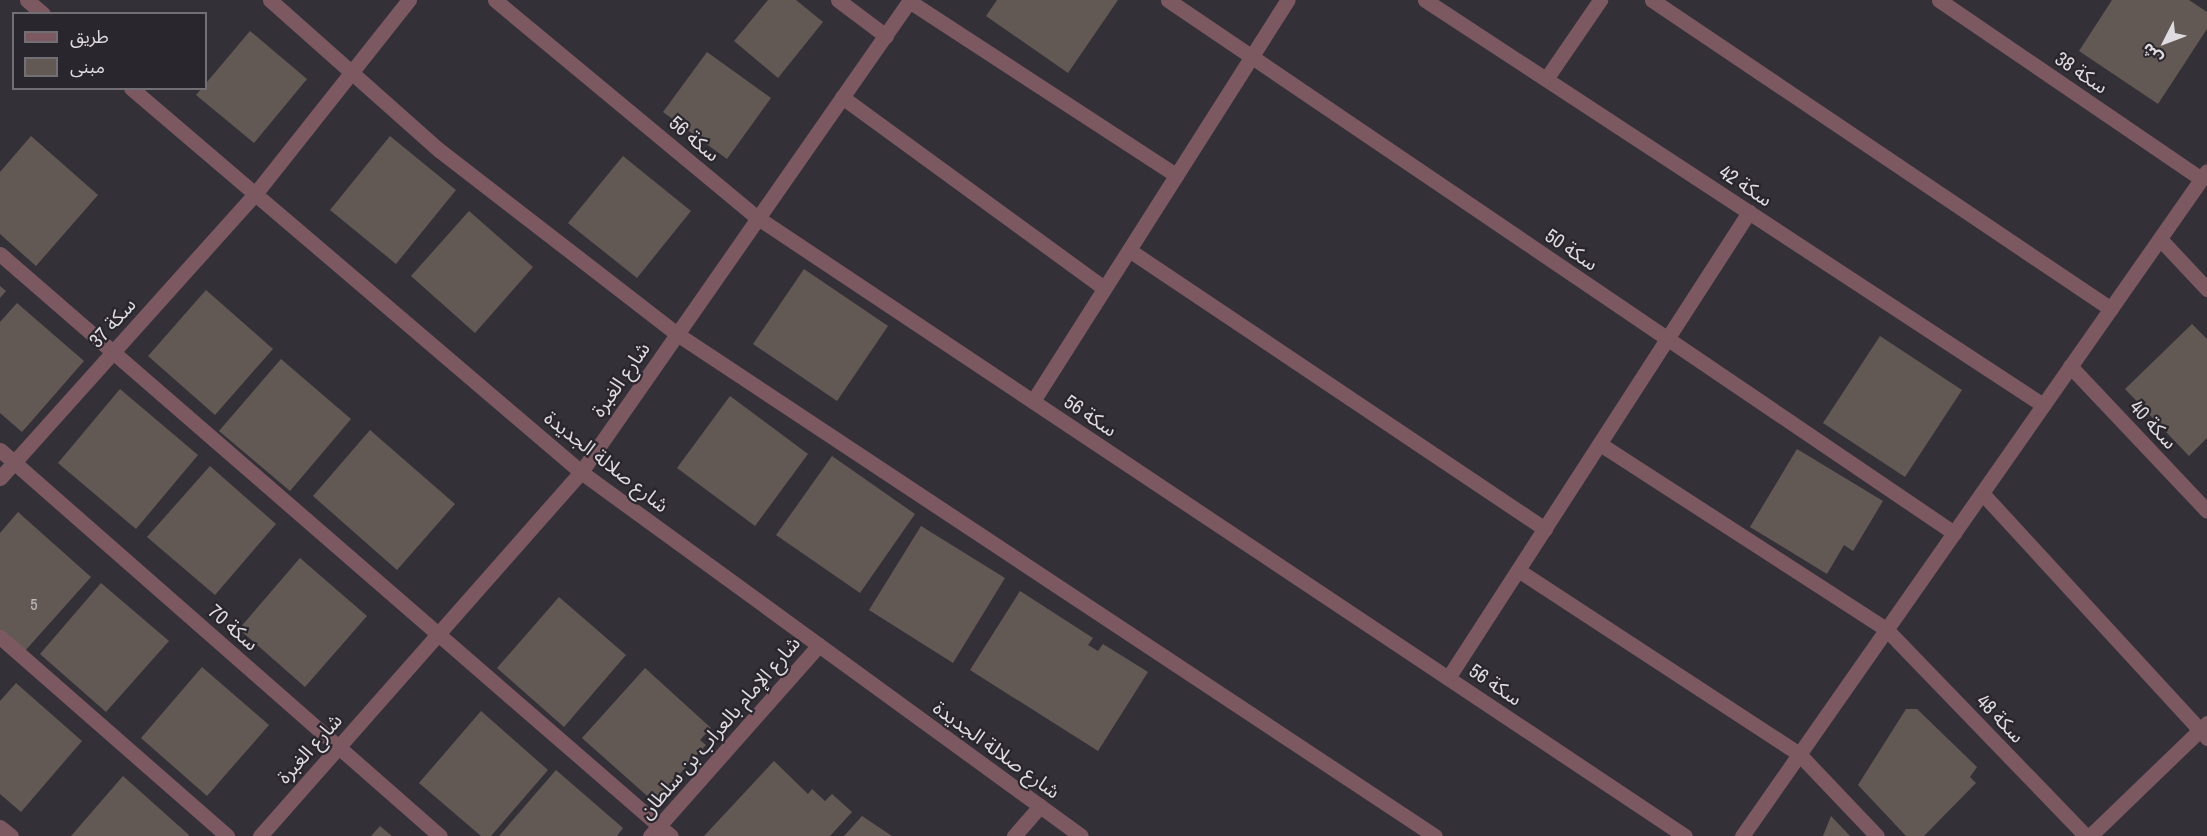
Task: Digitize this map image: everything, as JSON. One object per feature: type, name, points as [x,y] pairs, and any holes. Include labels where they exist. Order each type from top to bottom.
[{"type":"street","points":[[27,0],[41,12]]},
{"type":"street","points":[[270,0],[439,150],[677,334],[1435,836]]},
{"type":"street","name":"سكة 37","points":[[0,478],[255,194],[409,0]]},
{"type":"street","name":"سكة 56","points":[[495,0],[758,218],[1685,836]]},
{"type":"street","points":[[838,0],[886,36]]},
{"type":"street","name":"سكة 50","points":[[1168,0],[1954,533]]},
{"type":"street","points":[[1033,401],[1287,0]]},
{"type":"street","name":"سكة 42","points":[[1425,0],[2043,405]]},
{"type":"street","points":[[1546,79],[1600,0]]},
{"type":"street","points":[[1652,0],[2111,309]]},
{"type":"street","name":"سكة 38","points":[[1939,0],[2204,175]]},
{"type":"street","points":[[909,1],[1176,175]]},
{"type":"street","name":"شارع الغبرة","points":[[260,836],[581,472],[909,1]]},
{"type":"street","name":"شارع صلالة الجديدة","points":[[133,90],[581,472],[1081,836]]},
{"type":"street","points":[[842,97],[1104,288]]},
{"type":"street","points":[[1742,836],[2204,175]]},
{"type":"street","points":[[1448,678],[1749,212]]},
{"type":"street","points":[[2160,238],[2207,289]]},
{"type":"street","points":[[1129,250],[1545,529]]},
{"type":"street","points":[[0,254],[439,634],[660,833]]},
{"type":"street","name":"سكة 40","points":[[2070,366],[2207,511]]},
{"type":"street","name":"سكة 48","points":[[1600,444],[1887,629],[2088,836]]},
{"type":"street","name":"سكة 70","points":[[0,450],[440,836]]},
{"type":"street","points":[[1982,493],[2204,730],[2088,836]]},
{"type":"street","points":[[1518,570],[1798,754],[1877,836]]},
{"type":"street","points":[[0,637],[227,836]]},
{"type":"street","name":"شارع الإمام بالعراب بن سلطان","points":[[660,833],[819,645]]},
{"type":"street","points":[[1014,836],[1040,806]]},
{"type":"street","points":[[0,827],[11,836]]},
{"type":"building","points":[[768,0],[796,0],[823,22],[778,78],[734,41]]},
{"type":"building","points":[[997,0],[1118,0],[1068,73],[986,16]]},
{"type":"building","points":[[2112,0],[2189,0],[2207,12],[2207,29],[2158,104],[2079,51]]},
{"type":"building","points":[[250,31],[307,79],[254,143],[196,95],[200,90],[207,90],[207,82]]},
{"type":"building","points":[[707,52],[771,98],[727,159],[663,112]]},
{"type":"building","points":[[31,136],[98,195],[36,266],[0,234],[0,172]]},
{"type":"building","points":[[390,136],[456,190],[396,264],[330,210]]},
{"type":"building","points":[[623,156],[691,211],[637,278],[568,223]]},
{"type":"building","points":[[469,211],[533,267],[475,333],[411,276]]},
{"type":"building","points":[[804,269],[888,326],[837,401],[753,344]]},
{"type":"building","points":[[0,286],[6,291],[0,298]]},
{"type":"building","points":[[206,290],[273,349],[215,415],[148,356]]},
{"type":"building","points":[[17,303],[84,361],[22,432],[0,413],[0,322]]},
{"type":"building","points":[[2192,324],[2207,339],[2207,438],[2189,456],[2125,389]]},
{"type":"building","points":[[1880,336],[1962,390],[1905,477],[1823,423]]},
{"type":"building","points":[[281,359],[351,419],[290,491],[219,431]]},
{"type":"building","points":[[120,389],[198,455],[136,529],[58,463]]},
{"type":"building","points":[[730,396],[808,454],[755,526],[677,468]]},
{"type":"building","points":[[370,430],[455,504],[397,570],[313,496]]},
{"type":"building","points":[[1797,449],[1883,501],[1853,551],[1844,545],[1827,574],[1750,527]]},
{"type":"building","points":[[832,456],[915,514],[860,593],[776,535]]},
{"type":"building","points":[[210,466],[276,524],[215,595],[147,537]]},
{"type":"building","points":[[18,512],[91,577],[24,652],[0,630],[0,533]]},
{"type":"building","points":[[921,526],[1005,578],[953,663],[869,610]]},
{"type":"building","points":[[300,558],[367,616],[305,687],[239,629]]},
{"type":"building","points":[[101,583],[169,641],[106,712],[40,654]]},
{"type":"building","points":[[1020,591],[1093,638],[1088,645],[1098,651],[1103,644],[1148,672],[1098,751],[970,670]]},
{"type":"building","points":[[559,597],[626,655],[564,727],[497,668]]},
{"type":"building","points":[[202,667],[269,725],[207,796],[141,738]]},
{"type":"building","points":[[645,668],[711,728],[700,740],[706,745],[654,802],[582,738]]},
{"type":"building","points":[[16,683],[82,741],[21,812],[0,794],[0,701]]},
{"type":"building","points":[[1906,709],[1917,709],[1977,767],[1970,777],[1976,783],[1924,836],[1906,836],[1858,785]]},
{"type":"building","points":[[481,711],[548,770],[491,836],[481,836],[419,783]]},
{"type":"building","points":[[774,761],[808,794],[812,789],[825,801],[832,794],[852,812],[830,836],[704,836]]},
{"type":"building","points":[[556,770],[623,828],[617,836],[499,836]]},
{"type":"building","points":[[123,776],[189,835],[71,836]]},
{"type":"building","points":[[862,816],[892,836],[844,836]]},
{"type":"building","points":[[1831,816],[1850,836],[1823,836]]},
{"type":"building","points":[[380,826],[392,836],[371,836]]}]
